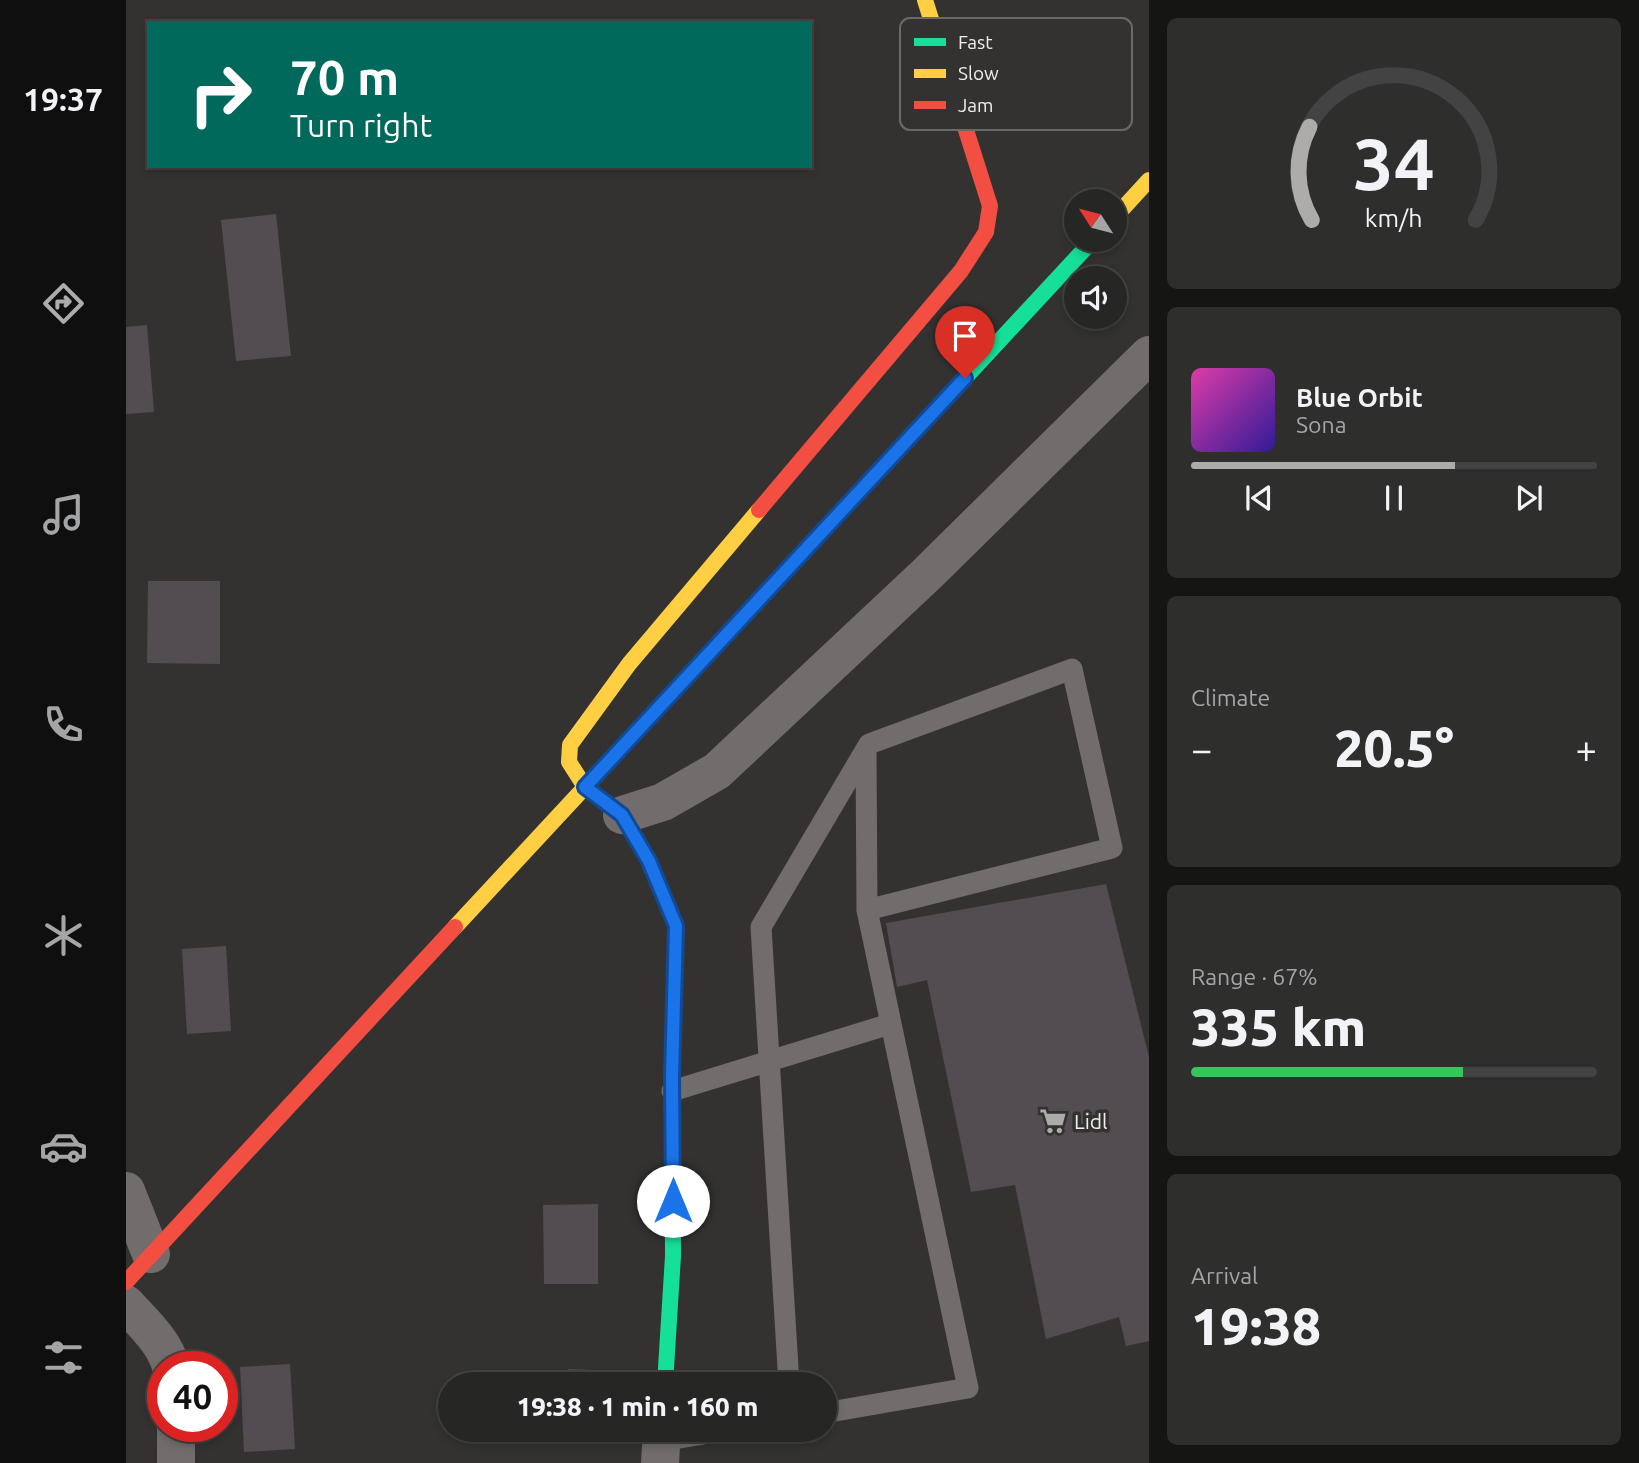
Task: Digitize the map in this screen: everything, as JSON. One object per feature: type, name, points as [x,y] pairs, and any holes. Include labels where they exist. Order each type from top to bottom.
[{"type":"street","points":[[925,0],[931,18]]},
{"type":"street","points":[[666,1372],[673,1256],[672,1091],[676,926],[649,861],[622,815],[585,787],[569,762],[570,745],[629,664],[961,271],[986,232],[990,206],[966,130]]},
{"type":"street","points":[[1127,204],[1149,180]]},
{"type":"street","points":[[139,1268],[1082,252]]},
{"type":"street","points":[[622,815],[663,802],[717,771],[927,574],[1149,355]]},
{"type":"street","points":[[126,1191],[139,1268]]},
{"type":"street","points":[[126,1304],[152,1332],[162,1351]]},
{"type":"street","points":[[176,1442],[176,1463]]},
{"type":"lane","points":[[788,1372],[761,927],[869,744],[1072,669],[1112,848],[867,910]]},
{"type":"lane","points":[[837,1411],[968,1388],[867,910],[866,751]]},
{"type":"lane","points":[[672,1091],[890,1024]]},
{"type":"building","points":[[276,214],[291,356],[236,361],[221,220]]},
{"type":"building","points":[[147,325],[154,412],[126,414],[126,327]]},
{"type":"building","points":[[148,581],[220,581],[220,664],[147,663]]},
{"type":"building","name":"Lidl","points":[[1106,884],[1149,1057],[1149,1341],[1126,1346],[1119,1317],[1046,1339],[1015,1185],[971,1192],[927,980],[897,987],[886,923]]},
{"type":"building","points":[[226,946],[231,1031],[187,1034],[182,949]]},
{"type":"building","points":[[598,1204],[598,1284],[544,1284],[543,1205]]},
{"type":"building","points":[[290,1364],[295,1449],[244,1452],[240,1367]]},
{"type":"building","points":[[568,1369],[638,1372],[568,1372]]},
{"type":"traffic: fast","points":[[848,504],[1082,252]]},
{"type":"traffic: fast","points":[[666,1372],[673,1256],[672,1076],[676,926],[669,909]]},
{"type":"traffic: slow","points":[[925,0],[931,18]]},
{"type":"traffic: slow","points":[[1127,204],[1149,180]]},
{"type":"traffic: slow","points":[[455,927],[848,504]]},
{"type":"traffic: slow","points":[[669,909],[649,861],[622,815],[585,787],[569,762],[570,745],[629,664],[759,510]]},
{"type":"traffic: jam","points":[[759,510],[961,271],[986,232],[990,206],[966,130]]},
{"type":"traffic: jam","points":[[126,1282],[455,927]]},
{"type":"place","name":"Lidl","points":[[1053,1121]]},
{"type":"route","points":[[673,1201],[672,1076],[676,926],[649,861],[622,815],[585,787],[965,378]]}]
